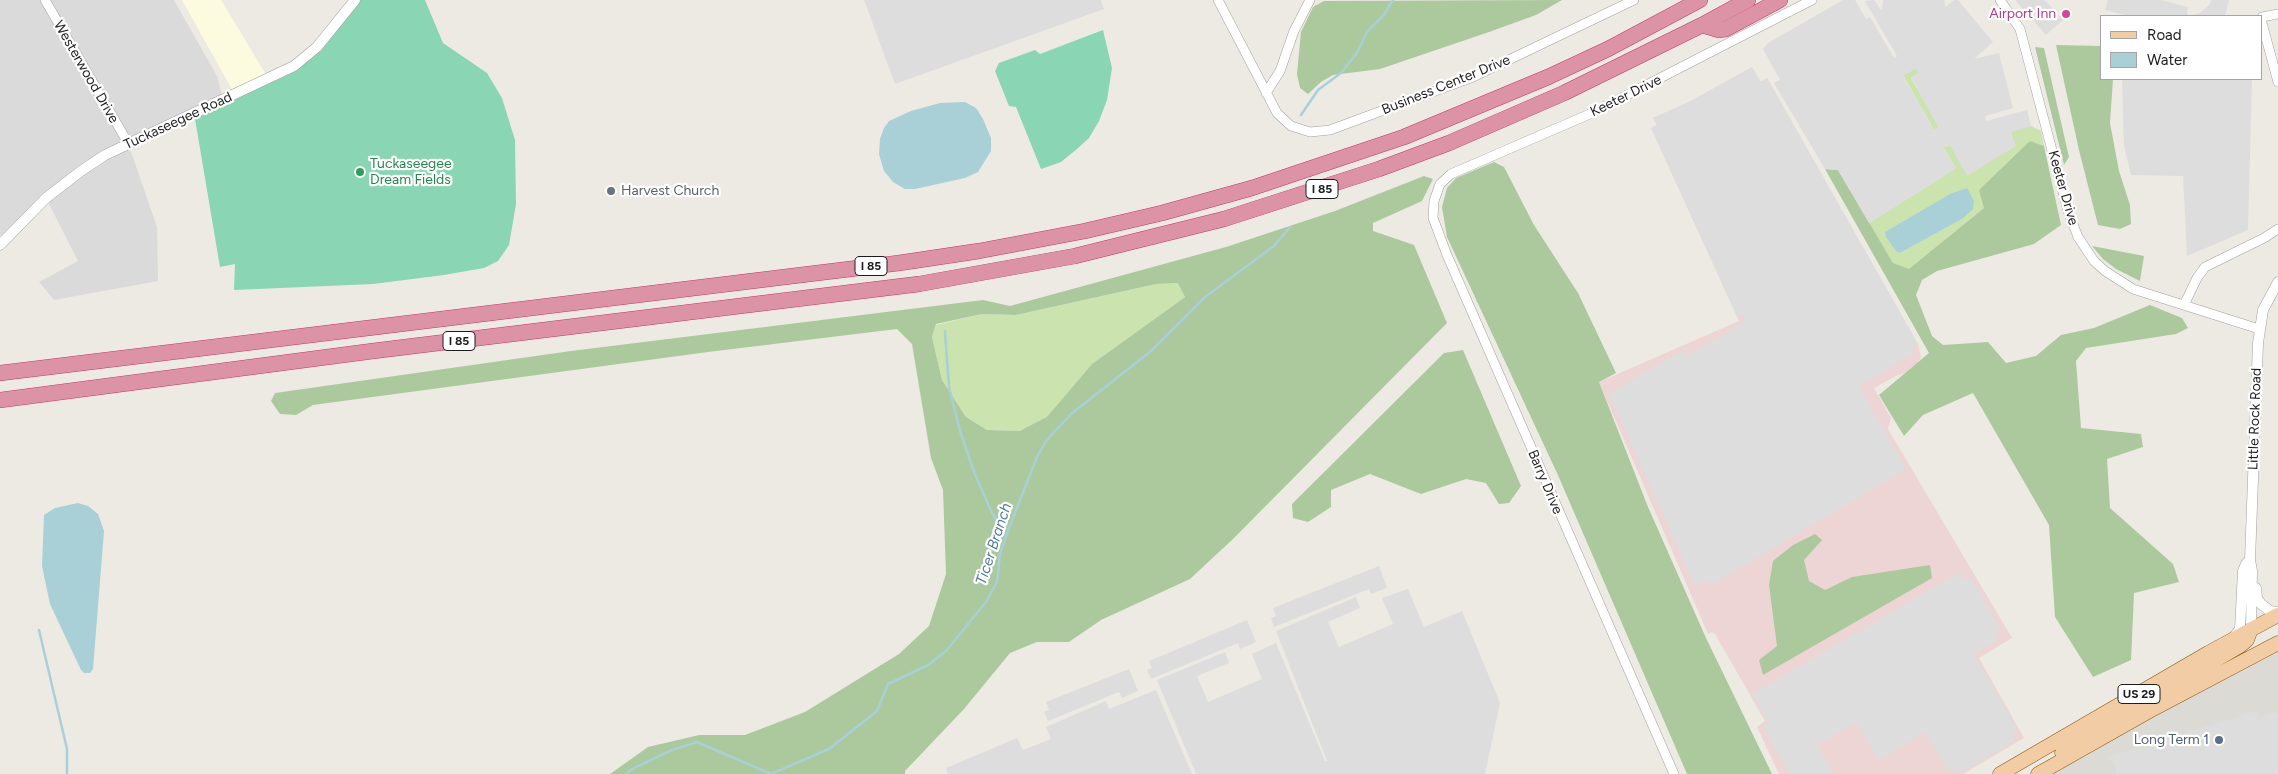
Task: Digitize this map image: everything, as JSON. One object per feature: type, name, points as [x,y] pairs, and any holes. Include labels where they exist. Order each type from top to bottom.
[{"type":"highway","name":"I 85","points":[[0,373],[899,263],[988,250],[1085,231],[1162,213],[1252,188],[1404,137],[1548,77],[1700,0]]},
{"type":"highway","name":"I 85","points":[[0,400],[383,350],[919,284],[1075,256],[1224,219],[1379,169],[1448,143],[1564,94],[1748,0]]},
{"type":"highway","points":[[1702,25],[1719,30],[1726,29],[1780,0]]},
{"type":"main road","name":"US 29","points":[[2000,774],[2278,613]]},
{"type":"main road","points":[[2058,762],[2065,750],[2076,741],[2240,646],[2248,640],[2251,629]]},
{"type":"main road","name":"US 29","points":[[2038,774],[2182,693],[2278,643]]},
{"type":"street","name":"Westerwood Drive","points":[[45,0],[128,143]]},
{"type":"street","name":"Tuckaseegee Road","points":[[0,244],[29,213],[63,184],[89,166],[128,143],[294,66],[317,47],[355,0]]},
{"type":"street","name":"Business Center Drive","points":[[1218,0],[1277,112],[1291,126],[1310,132],[1330,130],[1473,77],[1634,0]]},
{"type":"street","points":[[1266,93],[1280,70],[1294,31],[1310,0]]},
{"type":"street","name":"Keeter Drive","points":[[1438,187],[1451,174],[1592,113],[1812,0]]},
{"type":"street","name":"Keeter Drive","points":[[2000,0],[2020,29],[2068,211],[2078,237],[2094,261],[2120,282],[2138,291],[2259,329]]},
{"type":"street","points":[[2263,17],[2278,14]]},
{"type":"street","points":[[2263,27],[2278,82]]},
{"type":"street","name":"Barry Drive","points":[[1438,187],[1434,200],[1433,218],[1446,255],[1674,774]]},
{"type":"street","points":[[2184,306],[2197,278],[2205,267],[2264,238],[2278,229]]},
{"type":"street","name":"Little Rock Road","points":[[2251,629],[2252,572],[2250,560],[2259,329],[2265,305],[2278,282]]},
{"type":"street","name":"Little Rock Road","points":[[2231,640],[2240,629],[2243,571],[2250,560]]},
{"type":"street","points":[[2252,572],[2259,603],[2266,609],[2278,613]]},
{"type":"shaded area","points":[[0,0],[174,0],[217,76],[223,100],[128,143],[157,227],[158,281],[54,300],[39,282],[78,261],[46,198],[4,240],[0,234]]},
{"type":"shaded area","points":[[182,0],[221,0],[268,78],[234,93]]},
{"type":"shaded area","points":[[864,0],[1101,0],[1104,9],[895,84]]},
{"type":"shaded area","points":[[1843,0],[1855,0],[1866,19],[1870,17],[1894,58],[1897,56],[1865,1],[1874,0],[1882,11],[1883,0],[1944,0],[1946,7],[1954,0],[1958,0],[1993,42],[1974,59],[1999,53],[2013,108],[1985,116],[1986,121],[2027,110],[2031,126],[2011,132],[2016,146],[1967,176],[1950,145],[1943,147],[1956,168],[1869,223],[1838,170],[1825,169],[1774,83],[1780,80],[1763,49],[1768,43]],"holes":[[[1916,68],[1919,73],[1911,77],[1938,127],[1934,130],[1903,76]]]},
{"type":"shaded area","points":[[2015,0],[2045,0],[2063,20],[2046,35]]},
{"type":"shaded area","points":[[2108,0],[2161,0],[2188,7],[2188,15],[2125,15],[2105,10]]},
{"type":"shaded area","points":[[2211,0],[2229,0],[2225,15],[2193,15],[2200,13],[2210,4]]},
{"type":"shaded area","points":[[1752,67],[1761,82],[1767,78],[1918,344],[1921,357],[1918,363],[1905,373],[1874,388],[1891,418],[1888,429],[2012,638],[1979,658],[2024,738],[1963,774],[1779,774],[1757,727],[1765,721],[1715,634],[1712,632],[1708,634],[1599,382],[1739,321],[1651,128],[1657,125],[1653,118],[1691,101]]},
{"type":"shaded area","points":[[1752,67],[1761,82],[1767,78],[1918,344],[1912,348],[1915,353],[1859,386],[1906,469],[1711,585],[1708,579],[1695,586],[1609,394],[1683,350],[1687,356],[1746,321],[1743,314],[1737,316],[1651,128],[1657,125],[1653,118],[1691,101]]},
{"type":"shaded area","points":[[2122,80],[2252,80],[2248,230],[2187,256],[2183,176],[2131,175],[2124,146]]},
{"type":"shaded area","points":[[1379,566],[1387,588],[1371,594],[1369,589],[1274,627],[1271,618],[1276,616],[1273,608]]},
{"type":"shaded area","points":[[1960,572],[1963,580],[1970,576],[2001,629],[1995,633],[1998,639],[1974,654],[2018,731],[2012,735],[2016,741],[1958,774],[1955,768],[1949,772],[1925,732],[1879,760],[1856,722],[1817,745],[1833,774],[1790,774],[1763,727],[1769,723],[1752,694]]},
{"type":"shaded area","points":[[1408,589],[1424,627],[1462,611],[1500,703],[1485,774],[1196,774],[1157,680],[1225,652],[1229,663],[1197,676],[1208,702],[1262,679],[1252,654],[1276,643],[1325,761],[1327,761],[1276,631],[1356,597],[1360,608],[1328,622],[1339,647],[1393,624],[1382,598]]},
{"type":"shaded area","points":[[1247,620],[1256,642],[1240,649],[1238,643],[1151,679],[1147,670],[1152,668],[1149,661]]},
{"type":"shaded area","points":[[2278,648],[2278,774],[2052,774],[2092,751]]},
{"type":"shaded area","points":[[1129,669],[1138,691],[1122,698],[1119,692],[1048,721],[1044,712],[1049,710],[1046,702]]},
{"type":"shaded area","points":[[1156,690],[1192,774],[948,774],[946,768],[1017,738],[1023,750],[1051,739],[1046,727],[1106,701],[1109,709]]},
{"type":"shaded area","name":"Long Term 1","points":[[2256,711],[2261,717],[2278,712],[2278,774],[2116,774],[2115,765],[2108,757]]},
{"type":"green space","name":"Tuckaseegee Dream Fields","points":[[354,0],[425,0],[443,43],[487,73],[502,98],[515,140],[516,204],[509,245],[498,261],[484,268],[444,275],[373,284],[234,290],[235,264],[220,267],[194,113],[306,57]]},
{"type":"green space","points":[[1562,0],[1536,15],[1380,69],[1333,75],[1321,82],[1308,94],[1300,88],[1297,74],[1301,32],[1313,7],[1324,1]]},
{"type":"green space","points":[[1103,30],[1112,68],[1107,100],[1099,121],[1089,138],[1077,149],[1061,162],[1041,169],[1016,107],[1009,106],[995,71],[999,63],[1035,50],[1040,54]]},
{"type":"green space","points":[[2056,45],[2100,46],[2100,80],[2113,80],[2110,123],[2119,171],[2130,205],[2131,224],[2120,229],[2098,225]]},
{"type":"green space","points":[[2035,47],[2044,48],[2069,157],[2064,165]]},
{"type":"green space","points":[[1916,68],[1919,73],[1911,78],[1939,127],[1934,130],[1903,75]]},
{"type":"green space","points":[[2031,126],[2041,131],[2044,146],[2030,141],[1984,208],[1909,270],[1893,263],[1869,223],[1956,168],[1943,147]],"holes":[[[1967,188],[1962,219],[1900,253],[1897,252],[1952,193]]]},
{"type":"green space","points":[[2030,141],[2044,146],[2061,225],[2034,244],[1937,271],[1922,280],[1916,295],[1932,336],[1943,345],[1988,342],[2006,363],[2036,356],[2061,335],[2094,328],[2150,305],[2182,318],[2188,328],[2176,334],[2086,348],[2076,361],[2081,428],[2141,434],[2143,447],[2107,459],[2110,508],[2173,564],[2179,582],[2134,593],[2131,660],[2093,677],[2055,617],[2049,525],[1973,393],[1923,415],[1904,436],[1879,395],[1929,353],[1825,169],[1838,170],[1893,263],[1909,269],[1984,208],[1979,190]]},
{"type":"green space","points":[[1494,162],[1504,167],[1534,225],[1578,293],[1616,373],[1599,382],[1648,507],[1706,638],[1772,774],[1687,774],[1557,473],[1447,237],[1442,207],[1447,188],[1456,178]]},
{"type":"green space","points":[[1424,176],[1433,179],[1422,201],[1373,223],[1373,231],[1414,245],[1447,323],[1233,539],[1190,579],[1101,620],[1069,642],[1037,642],[1010,653],[964,709],[905,771],[905,774],[610,774],[648,747],[699,735],[745,735],[805,712],[899,654],[929,626],[946,574],[943,490],[931,458],[912,344],[897,329],[708,352],[313,405],[296,415],[280,414],[271,401],[275,393],[571,351],[983,300],[1010,306],[1226,247],[1335,211]],"holes":[[[1178,283],[1185,297],[1092,364],[1047,417],[1019,431],[987,430],[966,417],[942,380],[932,337],[936,324],[982,314],[1016,315],[1156,284]]]},
{"type":"green space","points":[[2092,246],[2144,256],[2140,281],[2116,269],[2103,259]]},
{"type":"green space","points":[[1179,283],[1185,297],[1092,364],[1048,417],[1018,431],[987,430],[966,417],[942,380],[932,337],[936,325],[982,314],[1016,315],[1156,284]]},
{"type":"green space","points":[[1463,350],[1521,486],[1509,503],[1499,504],[1486,483],[1466,479],[1421,494],[1370,474],[1331,490],[1331,507],[1308,522],[1293,518],[1292,504],[1444,353]]},
{"type":"green space","points":[[1815,534],[1822,540],[1804,560],[1809,581],[1825,590],[1852,577],[1930,565],[1932,578],[1763,675],[1759,660],[1777,646],[1769,585],[1773,561],[1793,545]]},
{"type":"water","points":[[965,102],[976,108],[991,138],[991,151],[978,172],[965,178],[915,189],[905,189],[893,182],[884,171],[879,154],[880,139],[889,121],[911,111],[940,103]]},
{"type":"water","points":[[1967,188],[1974,201],[1973,209],[1962,219],[1900,253],[1897,252],[1886,237],[1885,232],[1952,193]]},
{"type":"water","points":[[78,503],[88,506],[98,514],[104,531],[93,669],[90,673],[84,673],[81,670],[50,604],[42,566],[44,515],[55,508]]},
{"type":"waterway","name":"Ticer Branch","points":[[1301,115],[1318,90],[1341,73],[1357,53],[1367,32],[1383,16],[1393,0]]},
{"type":"waterway","name":"Ticer Branch","points":[[626,774],[634,768],[672,750],[697,742],[771,774],[829,749],[877,711],[888,684],[928,665],[946,651],[986,602],[997,582],[1000,554],[1006,536],[1037,457],[1046,441],[1071,414],[1151,351],[1205,297],[1274,246],[1290,227]]},
{"type":"waterway","points":[[945,331],[949,387],[960,431],[974,472],[992,513],[1006,536]]},
{"type":"waterway","points":[[39,630],[67,749],[67,774]]},
{"type":"place","name":"Airport Inn","points":[[2066,14]]},
{"type":"place","name":"Tuckaseegee Dream Fields","points":[[360,172]]},
{"type":"place","name":"Harvest Church","points":[[611,191]]},
{"type":"place","name":"Long Term 1","points":[[2219,740]]}]
